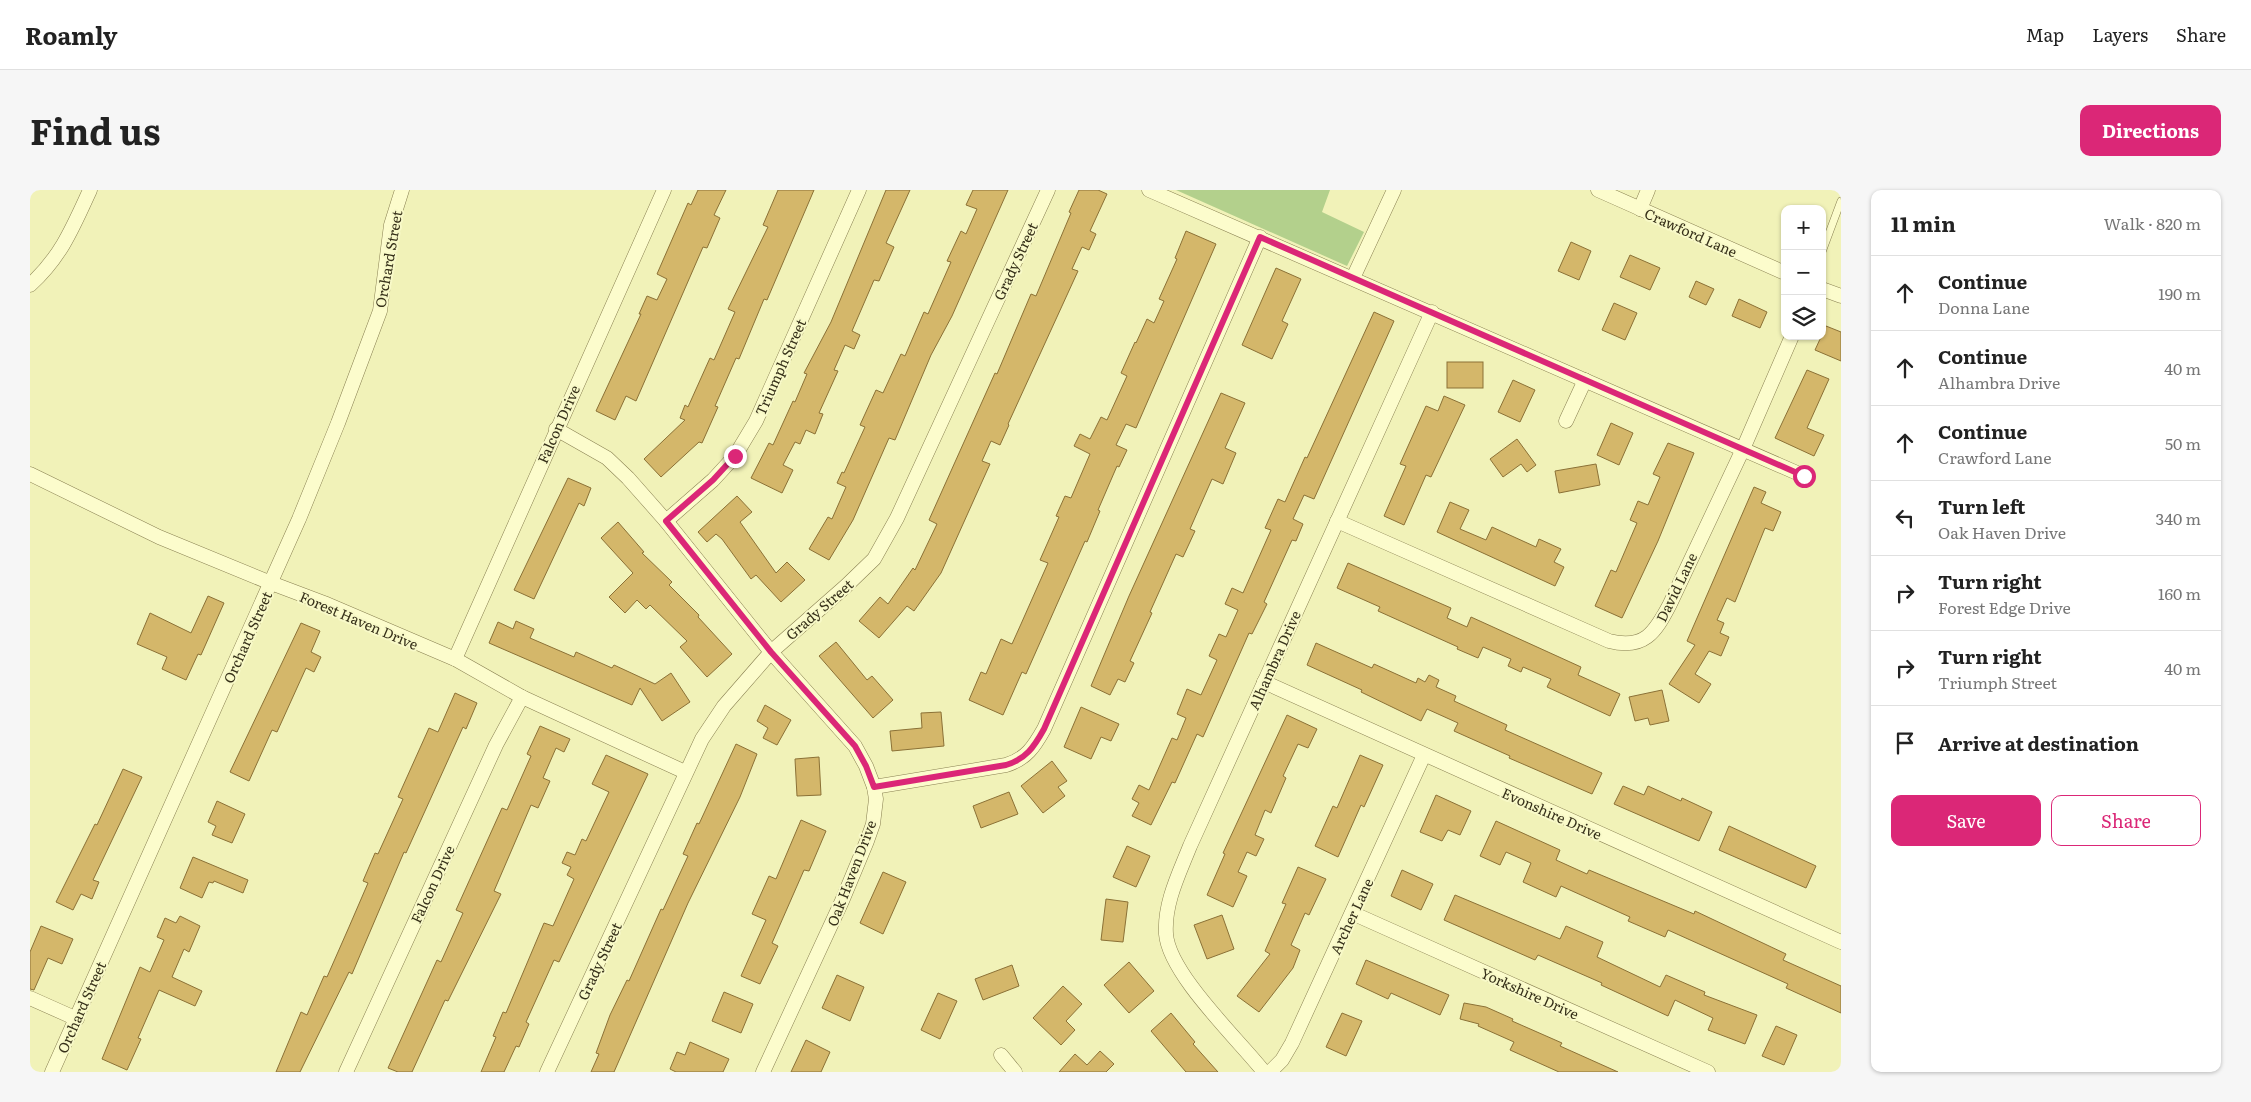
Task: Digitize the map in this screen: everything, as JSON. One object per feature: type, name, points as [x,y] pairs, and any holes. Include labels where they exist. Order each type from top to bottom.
[{"type":"street","points":[[30,285],[48,270],[70,235],[90,190]]},
{"type":"street","name":"Orchard Street","points":[[52,1072],[299,519],[380,311],[391,225],[402,190]]},
{"type":"street","name":"Falcon Drive","points":[[455,660],[556,429],[664,190]]},
{"type":"street","name":"Triumph Street","points":[[666,521],[713,480],[735,456],[756,421],[859,190]]},
{"type":"street","name":"Grady Street","points":[[547,1072],[702,739],[724,706],[771,652],[874,559],[897,518],[1048,190]]},
{"type":"street","points":[[1149,190],[1804,476]]},
{"type":"street","points":[[1353,278],[1394,190]]},
{"type":"street","name":"Crawford Lane","points":[[1598,190],[1781,271]]},
{"type":"street","points":[[1640,209],[1648,190]]},
{"type":"street","points":[[556,429],[608,458],[666,521],[771,652],[855,746],[866,766],[874,787],[1006,765],[1020,761],[1034,748],[1044,729],[1260,237]]},
{"type":"street","points":[[1826,290],[1841,296]]},
{"type":"street","name":"Alhambra Drive","points":[[1264,1072],[1188,983],[1170,954],[1166,935],[1168,905],[1175,883],[1264,682],[1432,312]]},
{"type":"street","name":"David Lane","points":[[1337,521],[1609,641],[1628,644],[1639,642],[1651,634],[1660,622],[1742,449],[1790,340]]},
{"type":"street","points":[[1566,421],[1585,380]]},
{"type":"street","name":"Forest Haven Drive","points":[[30,474],[159,536],[324,603],[455,660],[522,697],[685,772]]},
{"type":"street","name":"Evonshire Drive","points":[[1264,682],[1841,942]]},
{"type":"street","name":"Falcon Drive","points":[[346,1072],[496,745],[522,697]]},
{"type":"street","name":"Archer Lane","points":[[1270,1072],[1282,1060],[1292,1043],[1424,755]]},
{"type":"street","name":"Oak Haven Drive","points":[[764,1072],[842,901],[867,841],[873,824],[876,799],[874,787]]},
{"type":"street","name":"Yorkshire Drive","points":[[1352,913],[1708,1072]]},
{"type":"street","points":[[30,998],[77,1019]]},
{"type":"street","points":[[1001,1055],[1015,1072]]},
{"type":"lane","points":[[1823,250],[1841,202]]},
{"type":"green space","points":[[1176,190],[1330,190],[1322,212],[1364,232],[1347,266]]},
{"type":"building","points":[[698,190],[726,190],[714,215],[720,218],[707,248],[703,247],[636,401],[626,396],[615,420],[596,411],[641,314],[639,314],[647,296],[657,300],[667,279],[657,274],[688,203],[691,205]]},
{"type":"building","points":[[778,190],[814,190],[767,300],[764,299],[739,359],[736,358],[715,406],[718,407],[702,443],[699,442],[661,477],[644,459],[685,420],[680,418],[685,405],[688,407],[710,358],[714,360],[735,312],[728,309],[768,227],[763,225]]},
{"type":"building","points":[[886,190],[910,190],[886,243],[894,247],[879,281],[874,280],[852,331],[860,335],[854,349],[845,345],[834,370],[838,371],[819,413],[823,414],[815,434],[806,430],[800,444],[795,442],[783,465],[793,470],[782,493],[751,478],[769,443],[773,445],[793,401],[795,402],[807,374],[804,373],[831,322]]},
{"type":"building","points":[[973,190],[1008,190],[952,316],[931,355],[895,440],[889,438],[853,520],[829,560],[809,549],[828,517],[832,519],[846,487],[837,483],[842,472],[844,473],[865,427],[860,425],[876,390],[883,393],[901,354],[905,356],[924,312],[928,314],[951,262],[947,261],[961,231],[966,234],[977,209],[966,205]]},
{"type":"building","points":[[1079,190],[1098,190],[1107,194],[1090,231],[1096,234],[1089,250],[1082,247],[1072,269],[1078,271],[1000,445],[991,441],[982,461],[990,464],[941,573],[914,611],[907,606],[879,638],[859,621],[880,597],[888,604],[913,568],[915,570],[937,524],[929,520],[995,373],[997,374],[1031,294],[1036,296]]},
{"type":"building","points":[[1186,231],[1216,244],[1136,428],[1126,424],[1116,445],[1127,450],[1119,467],[1117,466],[1098,510],[1100,511],[1087,542],[1085,541],[1026,674],[1022,672],[1003,715],[969,700],[981,672],[986,674],[1001,639],[1012,644],[1048,563],[1040,560],[1059,517],[1056,516],[1065,496],[1071,498],[1090,454],[1074,446],[1080,434],[1090,439],[1101,417],[1107,420],[1127,376],[1121,373],[1135,342],[1147,319],[1154,323],[1164,301],[1159,299],[1177,259],[1175,258]]},
{"type":"building","points":[[1571,242],[1591,251],[1579,280],[1558,271]]},
{"type":"building","points":[[1630,255],[1660,268],[1650,290],[1620,277]]},
{"type":"building","points":[[1276,268],[1301,279],[1282,321],[1288,324],[1272,359],[1242,345]]},
{"type":"building","points":[[1696,281],[1714,289],[1706,305],[1689,297]]},
{"type":"building","points":[[1739,299],[1767,312],[1760,328],[1732,316]]},
{"type":"building","points":[[1614,303],[1637,313],[1625,340],[1602,330]]},
{"type":"building","points":[[1374,312],[1394,321],[1314,499],[1304,495],[1293,519],[1303,524],[1296,541],[1292,540],[1264,602],[1267,604],[1252,634],[1249,633],[1203,737],[1197,734],[1175,783],[1172,782],[1151,825],[1132,816],[1139,803],[1132,799],[1139,785],[1149,790],[1172,738],[1177,740],[1186,718],[1177,714],[1187,689],[1201,695],[1217,660],[1209,656],[1219,634],[1226,637],[1238,610],[1225,604],[1232,588],[1243,593],[1271,530],[1265,528],[1278,499],[1285,502]]},
{"type":"building","points":[[1826,326],[1841,332],[1841,361],[1815,350],[1820,340],[1826,340]]},
{"type":"building","points":[[1447,362],[1483,362],[1483,388],[1447,388]]},
{"type":"building","points":[[1807,370],[1829,379],[1807,428],[1824,435],[1814,456],[1775,438]]},
{"type":"building","points":[[1513,380],[1535,390],[1520,422],[1498,412]]},
{"type":"building","points":[[1221,393],[1245,403],[1225,448],[1236,453],[1223,484],[1212,479],[1190,529],[1195,531],[1183,557],[1176,554],[1150,612],[1152,613],[1130,661],[1134,663],[1125,682],[1118,679],[1110,695],[1091,686],[1129,596]]},
{"type":"building","points":[[1444,396],[1465,405],[1431,477],[1426,475],[1404,525],[1384,516],[1406,466],[1400,464],[1426,406],[1438,411]]},
{"type":"building","points":[[1611,423],[1633,433],[1619,465],[1597,455]]},
{"type":"building","points":[[1517,439],[1536,465],[1527,472],[1521,464],[1503,477],[1490,459]]},
{"type":"building","points":[[1668,443],[1694,453],[1658,541],[1622,618],[1595,606],[1611,570],[1616,572],[1637,523],[1630,520],[1638,501],[1648,505],[1660,477],[1653,474]]},
{"type":"building","points":[[1596,464],[1600,485],[1559,493],[1555,471]]},
{"type":"building","points":[[568,478],[591,488],[584,506],[579,503],[534,599],[514,590]]},
{"type":"building","points":[[1754,487],[1766,492],[1761,503],[1781,512],[1773,531],[1765,528],[1735,602],[1727,598],[1717,620],[1724,623],[1720,633],[1729,637],[1721,656],[1709,651],[1695,674],[1711,684],[1699,703],[1669,684],[1695,645],[1687,641]]},
{"type":"building","points":[[737,496],[752,512],[740,522],[776,573],[787,562],[805,580],[781,602],[756,575],[751,579],[722,539],[716,534],[707,542],[698,532]]},
{"type":"building","points":[[1450,502],[1469,510],[1460,529],[1486,540],[1492,527],[1536,547],[1539,539],[1561,549],[1554,562],[1564,567],[1555,586],[1437,532]]},
{"type":"building","points":[[618,522],[644,552],[642,553],[672,582],[669,585],[699,615],[698,617],[732,654],[707,677],[680,647],[687,641],[650,605],[646,609],[637,600],[625,613],[609,597],[633,573],[601,538]]},
{"type":"building","points":[[1348,563],[1451,608],[1447,618],[1467,627],[1471,617],[1581,667],[1578,675],[1620,694],[1610,716],[1547,687],[1551,679],[1523,667],[1521,672],[1508,666],[1511,659],[1483,647],[1478,658],[1378,611],[1380,607],[1337,588]]},
{"type":"building","points":[[208,596],[224,603],[201,655],[198,654],[186,680],[162,669],[167,657],[137,644],[150,613],[191,633]]},
{"type":"building","points":[[516,621],[534,629],[530,638],[574,657],[576,652],[612,668],[614,665],[655,684],[671,673],[690,702],[662,721],[640,688],[632,705],[489,643],[498,622],[513,629]]},
{"type":"building","points":[[301,623],[320,631],[311,652],[321,657],[314,672],[306,668],[277,732],[272,730],[249,781],[230,772]]},
{"type":"building","points":[[836,642],[867,680],[872,676],[893,700],[873,718],[819,656]]},
{"type":"building","points":[[1316,643],[1372,668],[1374,664],[1416,683],[1418,678],[1425,682],[1429,675],[1439,680],[1436,687],[1456,696],[1454,701],[1507,725],[1505,730],[1602,773],[1592,794],[1509,758],[1510,756],[1454,731],[1458,723],[1427,709],[1421,721],[1361,692],[1362,690],[1307,665]]},
{"type":"building","points":[[1662,690],[1669,721],[1650,725],[1648,718],[1635,721],[1629,697]]},
{"type":"building","points":[[455,693],[477,703],[466,729],[463,727],[406,853],[404,852],[352,974],[349,972],[300,1072],[276,1072],[301,1012],[307,1015],[324,976],[327,977],[368,883],[363,881],[375,853],[378,854],[403,799],[398,797],[429,728],[438,732]]},
{"type":"building","points":[[765,705],[791,720],[777,745],[763,738],[768,728],[757,721]]},
{"type":"building","points":[[1081,707],[1119,724],[1111,741],[1101,737],[1091,759],[1064,747]]},
{"type":"building","points":[[941,712],[944,746],[892,751],[890,731],[922,728],[921,713]]},
{"type":"building","points":[[1287,715],[1317,729],[1308,748],[1298,744],[1283,776],[1286,778],[1271,813],[1265,810],[1255,835],[1264,839],[1256,856],[1247,852],[1238,872],[1247,876],[1233,907],[1207,895],[1225,854],[1223,853]]},
{"type":"building","points":[[540,726],[570,739],[564,752],[556,748],[543,778],[550,781],[538,808],[531,805],[494,891],[501,894],[448,1001],[445,1000],[412,1072],[398,1072],[388,1068],[437,960],[441,962],[463,913],[456,910],[502,808],[507,810],[531,756],[527,754]]},
{"type":"building","points":[[736,744],[757,754],[740,797],[688,903],[614,1072],[591,1072],[599,1054],[596,1053],[610,1015],[627,980],[629,981],[661,909],[663,910],[688,856],[683,854]]},
{"type":"building","points":[[606,755],[648,774],[559,962],[554,960],[526,1022],[529,1024],[519,1047],[516,1046],[504,1072],[481,1072],[496,1037],[493,1036],[503,1012],[506,1013],[544,923],[553,926],[574,879],[567,875],[571,867],[562,863],[567,852],[575,855],[582,839],[586,841],[609,792],[592,784]]},
{"type":"building","points":[[1360,755],[1383,765],[1364,807],[1361,805],[1338,857],[1315,846],[1333,806],[1337,808]]},
{"type":"building","points":[[819,757],[821,795],[797,796],[795,759]]},
{"type":"building","points":[[1052,761],[1067,781],[1058,787],[1065,796],[1043,813],[1021,786]]},
{"type":"building","points":[[123,769],[142,777],[93,880],[99,882],[92,899],[81,894],[73,910],[56,902],[95,824],[97,825]]},
{"type":"building","points":[[1623,786],[1644,795],[1648,786],[1681,801],[1682,798],[1712,812],[1699,841],[1614,804]]},
{"type":"building","points":[[1009,792],[1018,814],[981,828],[973,806]]},
{"type":"building","points":[[1436,795],[1471,811],[1460,835],[1448,830],[1442,841],[1420,832]]},
{"type":"building","points":[[217,801],[245,814],[232,843],[212,835],[216,826],[208,822]]},
{"type":"building","points":[[801,820],[826,831],[809,871],[804,870],[772,943],[778,946],[760,984],[741,976],[766,920],[752,914],[769,876],[776,879]]},
{"type":"building","points":[[1496,821],[1560,850],[1556,860],[1587,874],[1589,870],[1694,914],[1695,911],[1786,954],[1783,960],[1841,986],[1841,1013],[1786,988],[1788,984],[1668,930],[1665,937],[1628,921],[1630,917],[1561,886],[1556,897],[1523,882],[1531,863],[1506,852],[1500,865],[1480,856]]},
{"type":"building","points":[[1729,826],[1816,866],[1806,888],[1719,850]]},
{"type":"building","points":[[1127,846],[1150,856],[1136,887],[1113,877]]},
{"type":"building","points":[[193,857],[248,880],[243,893],[214,881],[213,883],[209,882],[202,898],[180,888]]},
{"type":"building","points":[[1298,867],[1326,879],[1309,915],[1305,913],[1291,945],[1300,950],[1293,968],[1259,1012],[1237,996],[1270,954],[1265,951],[1286,904],[1282,903]]},
{"type":"building","points":[[1402,870],[1433,884],[1421,910],[1391,896]]},
{"type":"building","points":[[883,872],[906,882],[883,934],[860,923]]},
{"type":"building","points":[[1455,895],[1560,939],[1566,926],[1603,942],[1597,957],[1660,987],[1666,975],[1705,992],[1704,995],[1757,1015],[1745,1044],[1708,1030],[1713,1018],[1675,1000],[1668,1016],[1601,985],[1602,983],[1538,955],[1535,960],[1444,920]]},
{"type":"building","points":[[1106,899],[1128,902],[1123,942],[1101,940]]},
{"type":"building","points":[[1222,915],[1234,949],[1207,959],[1194,925]]},
{"type":"building","points":[[180,916],[200,926],[189,952],[184,949],[172,977],[202,991],[195,1006],[159,990],[138,1038],[141,1039],[127,1070],[102,1059],[140,967],[150,972],[164,940],[157,937],[165,918],[176,923]]},
{"type":"building","points":[[41,926],[73,939],[62,964],[48,958],[34,990],[30,989],[30,952]]},
{"type":"building","points":[[1366,960],[1449,995],[1440,1015],[1391,993],[1388,999],[1356,984]]},
{"type":"building","points":[[1129,962],[1154,991],[1129,1013],[1104,985]]},
{"type":"building","points":[[1012,965],[1019,986],[983,1000],[975,979]]},
{"type":"building","points":[[837,975],[864,987],[850,1021],[822,1008]]},
{"type":"building","points":[[1063,986],[1082,1004],[1066,1021],[1075,1030],[1061,1045],[1033,1018]]},
{"type":"building","points":[[724,992],[753,1004],[741,1033],[712,1021]]},
{"type":"building","points":[[938,993],[957,1001],[940,1039],[921,1030]]},
{"type":"building","points":[[1464,1003],[1486,1007],[1513,1019],[1512,1021],[1562,1043],[1560,1046],[1618,1072],[1559,1072],[1510,1050],[1514,1042],[1478,1026],[1479,1024],[1460,1019]]},
{"type":"building","points":[[1171,1013],[1195,1042],[1193,1044],[1218,1072],[1186,1072],[1151,1031]]},
{"type":"building","points":[[1342,1013],[1362,1021],[1346,1056],[1326,1047]]},
{"type":"building","points":[[1776,1026],[1797,1035],[1784,1065],[1762,1056]]},
{"type":"building","points":[[806,1040],[830,1052],[821,1072],[791,1072]]},
{"type":"building","points":[[690,1042],[729,1059],[723,1072],[676,1072],[670,1069],[677,1052],[685,1055]]},
{"type":"building","points":[[1100,1051],[1114,1064],[1106,1072],[1059,1072],[1075,1054],[1087,1065]]},
{"type":"route","points":[[735,456],[713,480],[666,521],[771,652],[855,746],[866,766],[874,787],[1006,765],[1020,761],[1034,748],[1260,237],[1804,476]]}]
